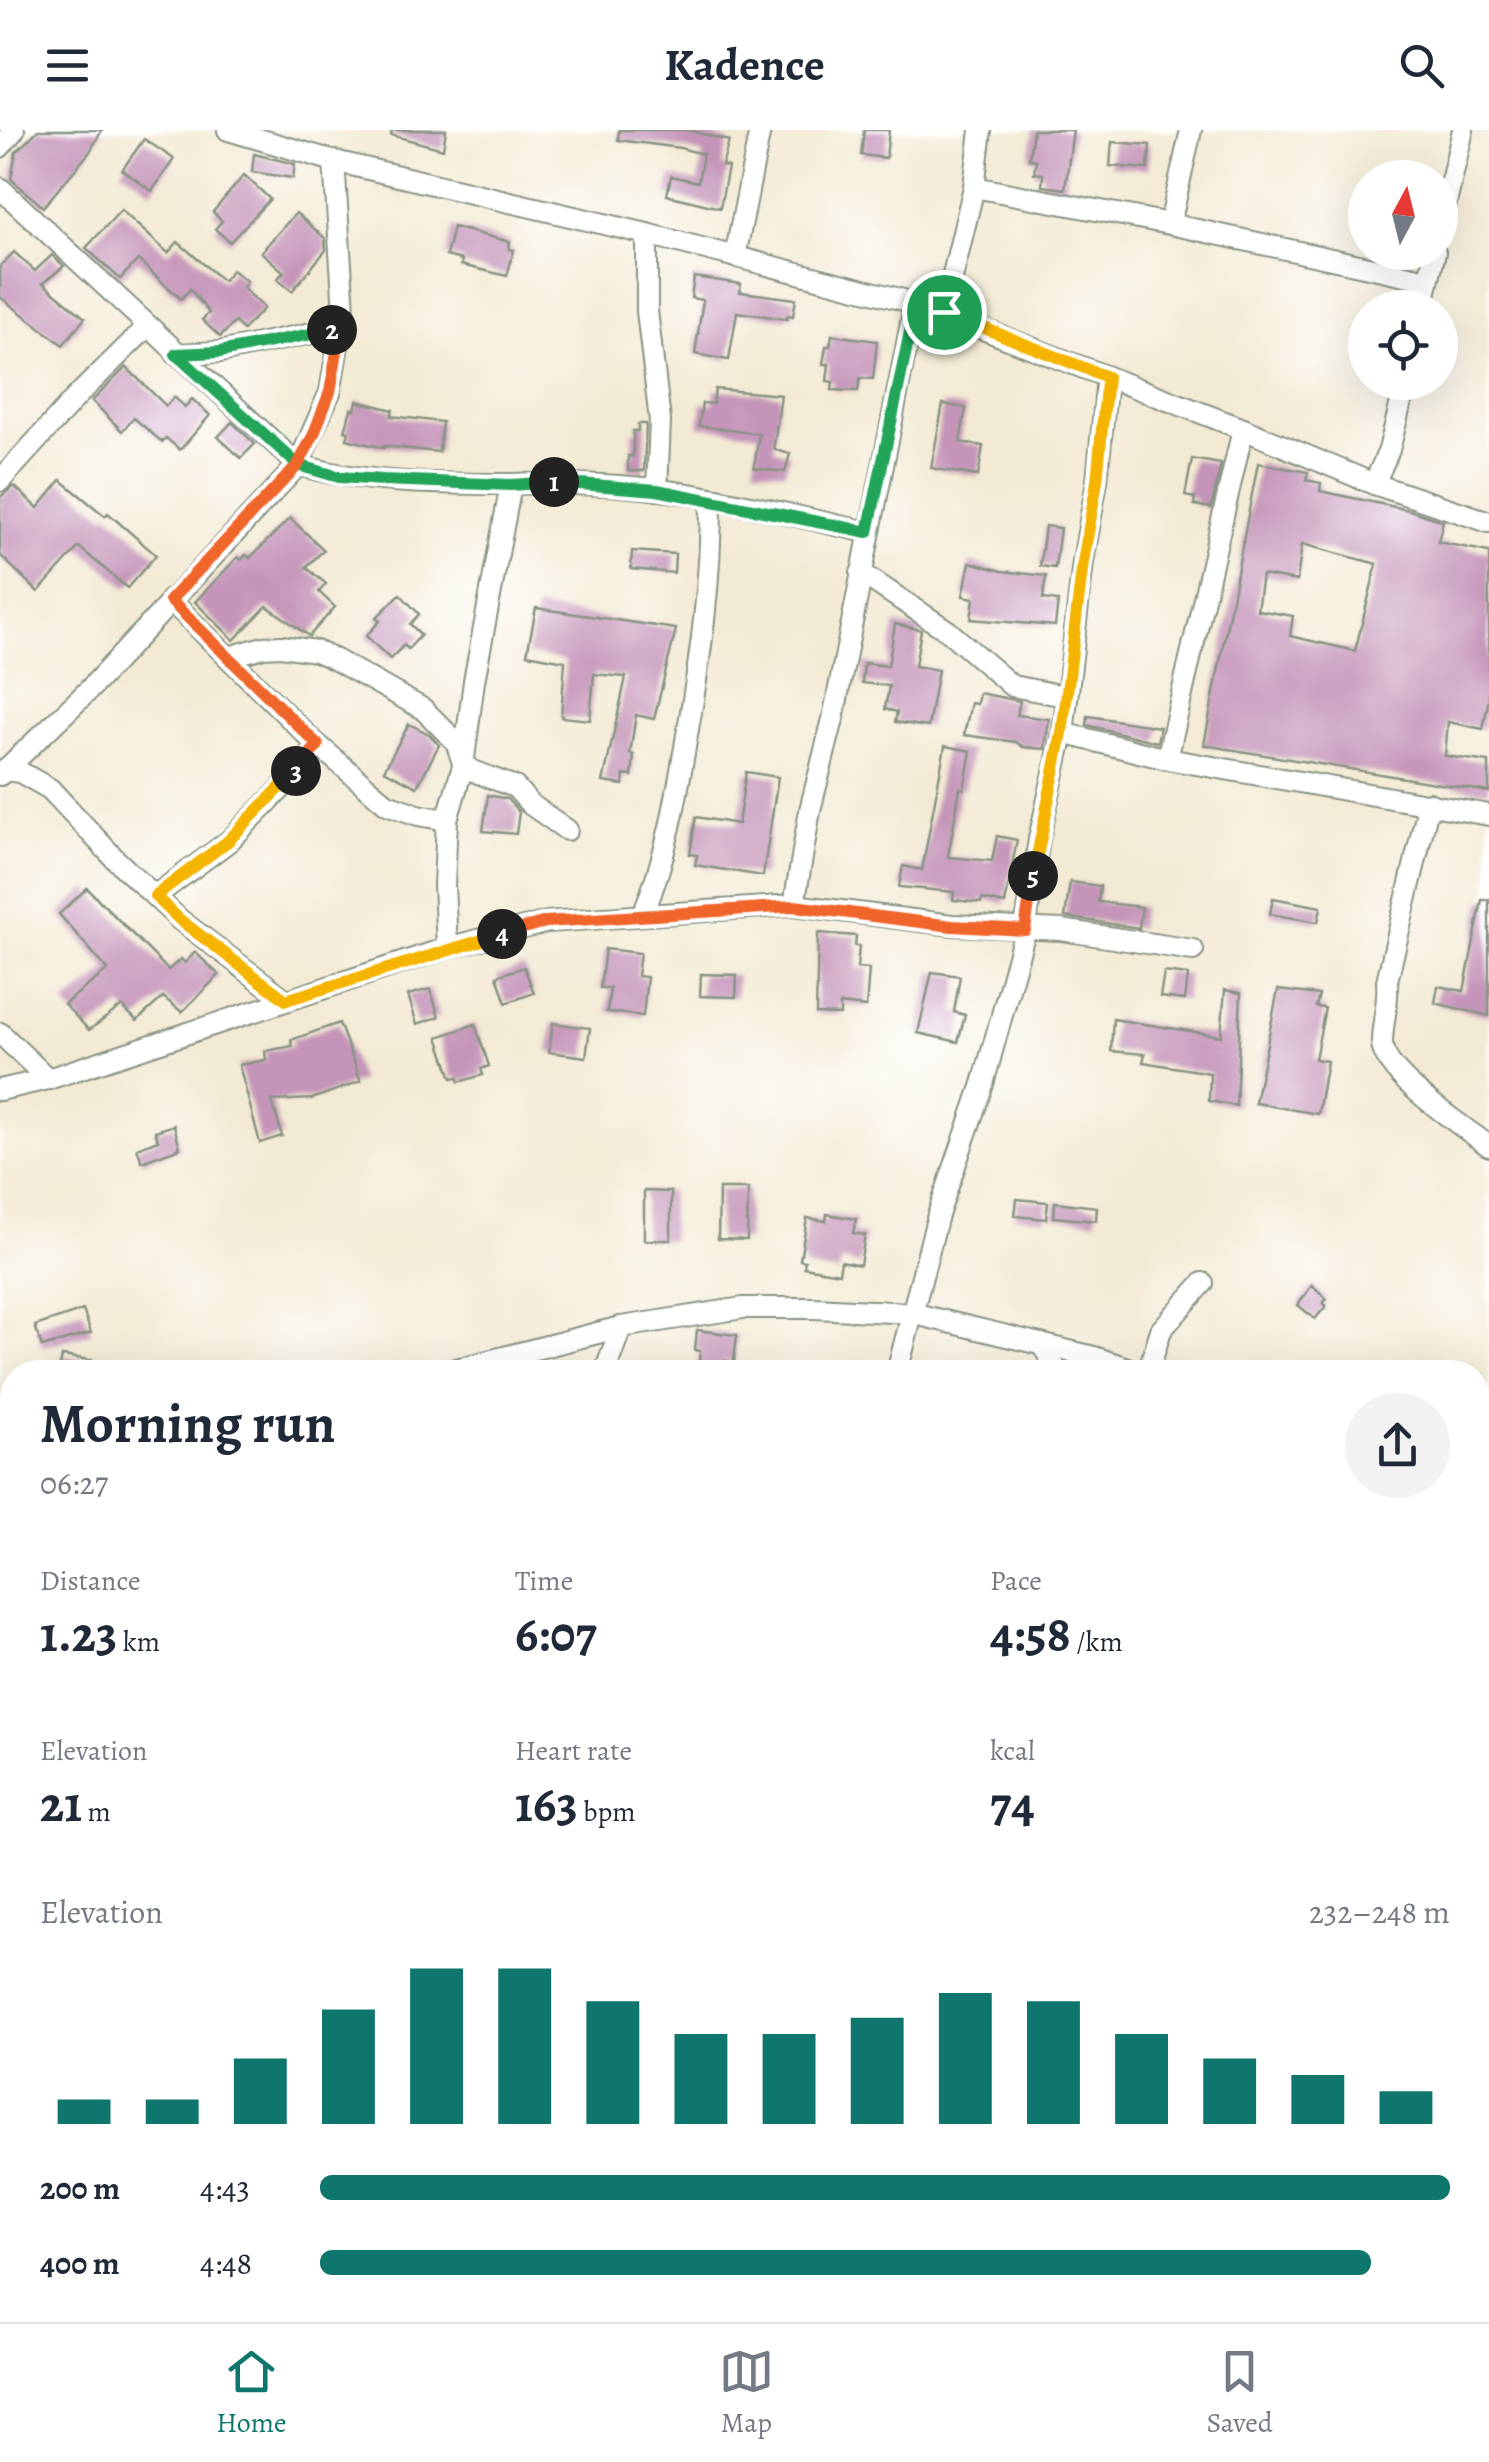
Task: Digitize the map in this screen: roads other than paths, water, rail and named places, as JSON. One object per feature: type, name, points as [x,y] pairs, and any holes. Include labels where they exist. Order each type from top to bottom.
[{"type":"street","points":[[0,147],[14,130]]},
{"type":"street","points":[[228,130],[334,161],[647,234],[916,303],[1243,429],[1374,484],[1489,522]]},
{"type":"street","points":[[736,256],[760,130]]},
{"type":"street","points":[[944,312],[974,186],[982,130]]},
{"type":"street","points":[[1170,224],[1191,130]]},
{"type":"street","points":[[1455,160],[1462,130]]},
{"type":"street","points":[[3,772],[88,692],[298,465],[330,392],[344,310],[334,161]]},
{"type":"street","points":[[974,186],[1428,280]]},
{"type":"street","points":[[0,188],[298,465],[339,477],[511,485],[554,482],[657,490],[868,532]]},
{"type":"street","points":[[647,234],[648,311],[660,421],[657,490]]},
{"type":"street","points":[[1426,290],[1430,270]]},
{"type":"street","points":[[794,906],[810,810],[833,718],[916,303]]},
{"type":"street","points":[[0,481],[78,395],[148,327]]},
{"type":"street","points":[[176,354],[220,352],[341,328]]},
{"type":"street","points":[[900,1360],[1025,930],[1038,838],[1062,733],[1097,481],[1107,377]]},
{"type":"street","points":[[1374,484],[1389,450],[1402,400]]},
{"type":"street","points":[[1167,759],[1243,429]]},
{"type":"street","points":[[447,948],[447,820],[463,763],[474,681],[511,485]]},
{"type":"street","points":[[644,914],[658,879],[678,793],[704,643],[711,499]]},
{"type":"street","points":[[860,573],[948,631],[1012,686],[1066,696]]},
{"type":"street","points":[[170,600],[318,745],[387,804],[418,816],[447,820]]},
{"type":"street","points":[[230,657],[281,646],[316,651],[336,660],[423,709],[456,742],[463,763],[473,771],[515,787],[530,804],[566,830]]},
{"type":"street","points":[[1062,733],[1167,759],[1489,815]]},
{"type":"street","points":[[155,896],[228,841],[318,745]]},
{"type":"street","points":[[3,772],[20,772],[40,782],[180,920],[286,1000]]},
{"type":"street","points":[[1429,803],[1387,980],[1389,1003],[1382,1045],[1385,1056],[1418,1093],[1489,1146]]},
{"type":"street","points":[[0,1090],[48,1079],[447,948],[546,922],[794,906],[952,926],[1061,930],[1193,950]]},
{"type":"street","points":[[0,1033],[48,1079]]},
{"type":"street","points":[[1152,1360],[1161,1330],[1203,1283]]},
{"type":"street","points":[[492,1360],[621,1327],[743,1308],[911,1313],[1103,1360]]},
{"type":"street","points":[[609,1360],[621,1327]]},
{"type":"street","points":[[1040,1344],[1052,1360]]}]
